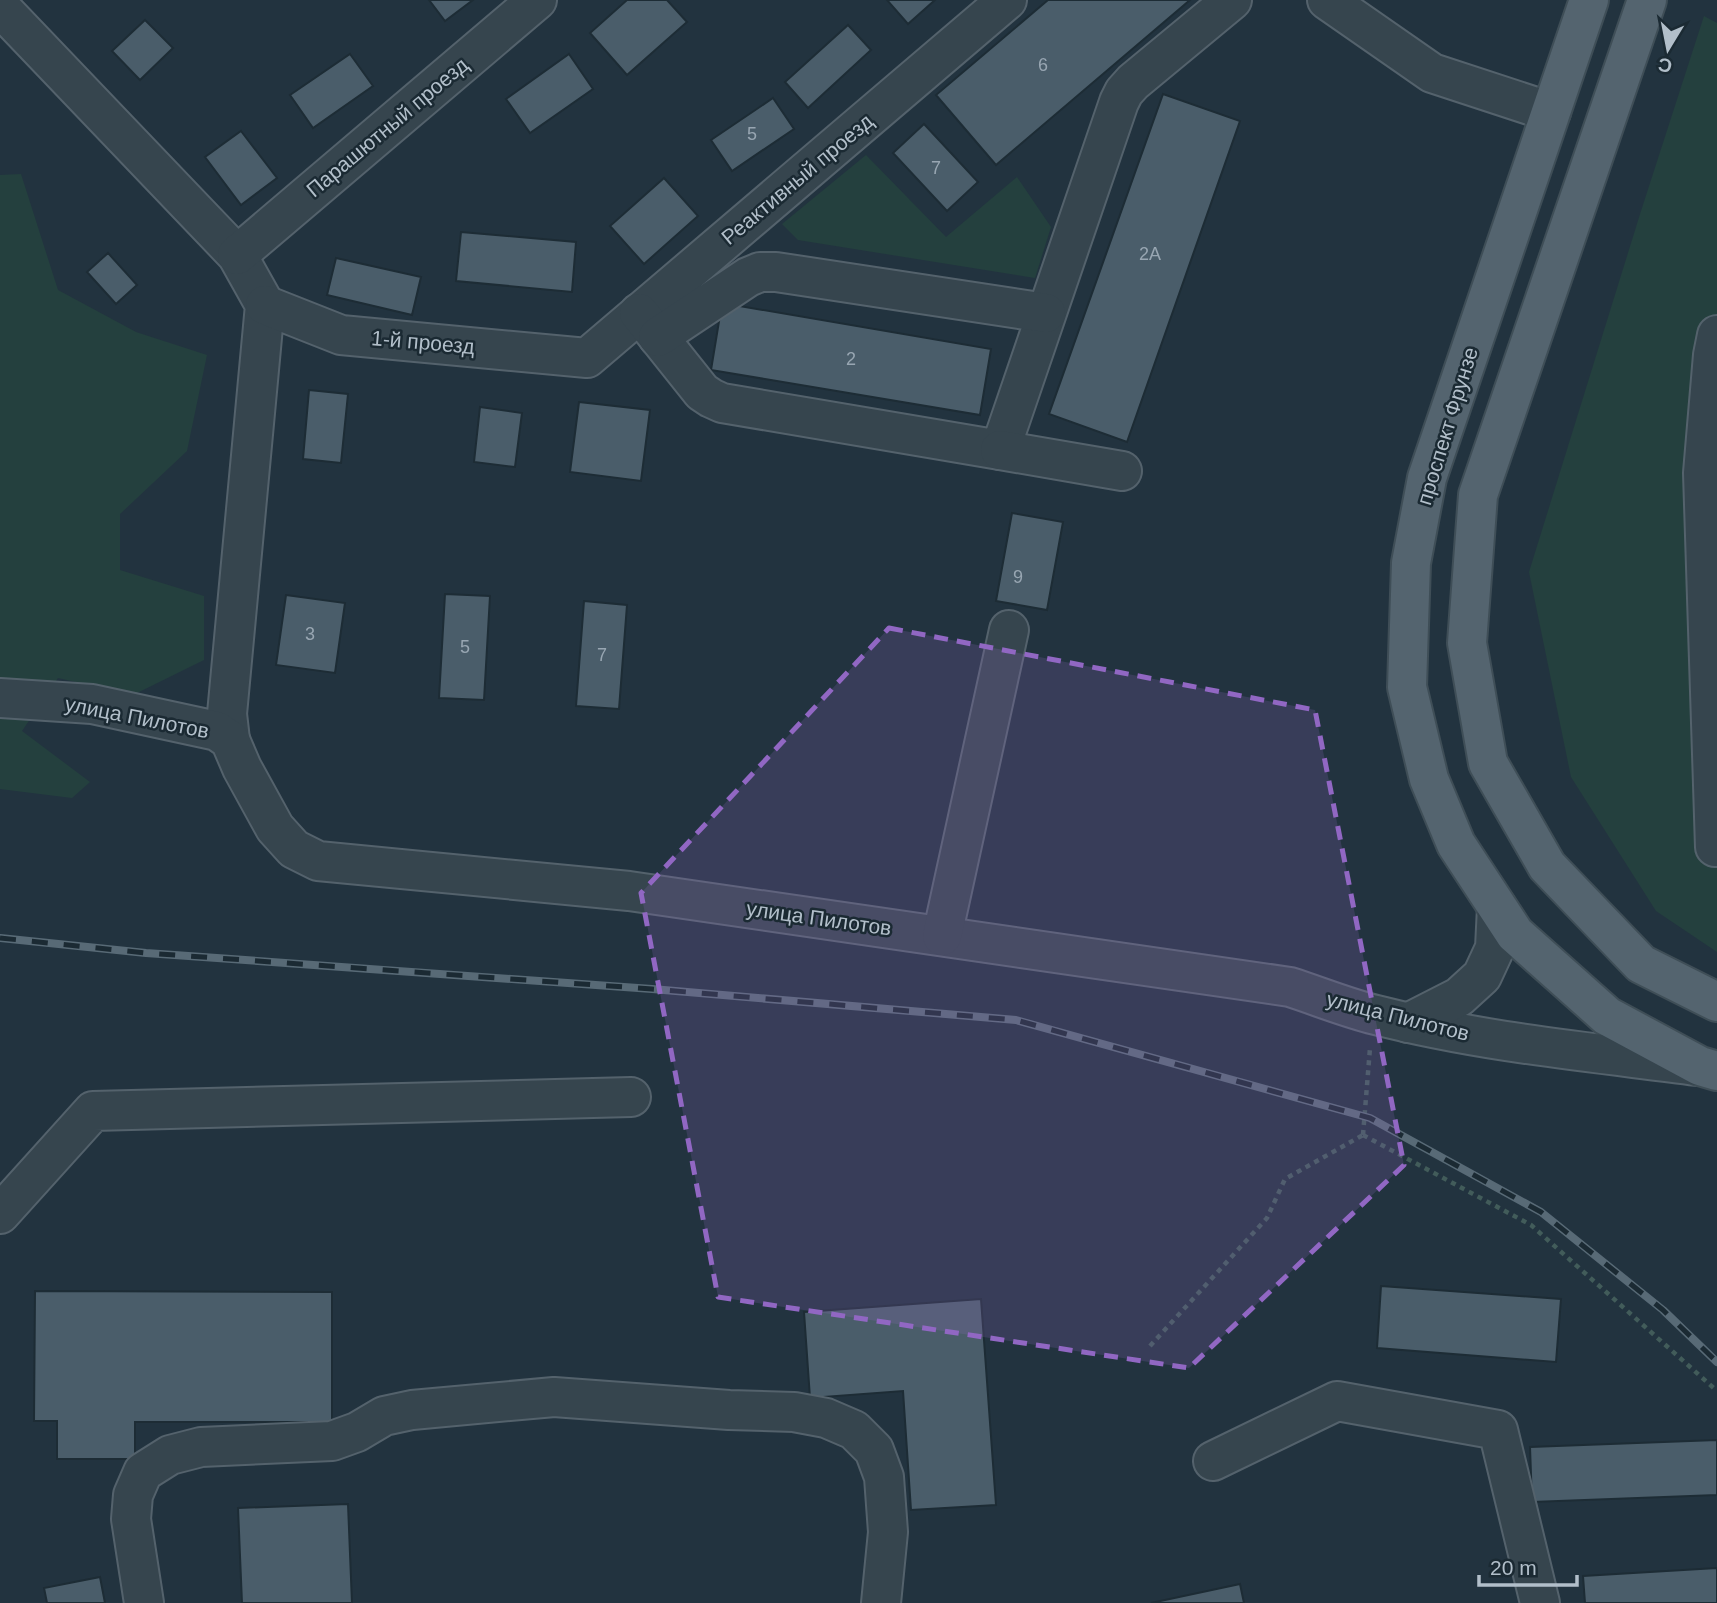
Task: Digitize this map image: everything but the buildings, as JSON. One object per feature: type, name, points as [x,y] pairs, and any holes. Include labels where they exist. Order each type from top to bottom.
[{"type":"main road","name":"проспект Фрунзе","points":[[1588,0],[1427,478],[1411,563],[1407,687],[1429,779],[1456,844],[1515,934],[1607,1016],[1708,1069]]},
{"type":"main road","points":[[1647,0],[1478,495],[1467,643],[1488,763],[1547,866],[1641,964],[1717,1002]]},
{"type":"street","name":"Парашютный проезд","points":[[237,255],[537,0]]},
{"type":"street","name":"Реактивный проезд","points":[[587,358],[649,325],[1007,0]]},
{"type":"street","points":[[1000,450],[1124,92],[1232,0]]},
{"type":"street","points":[[1327,0],[1432,73],[1551,111]]},
{"type":"street","points":[[0,7],[237,255],[265,304],[227,715],[230,740]]},
{"type":"street","points":[[1046,313],[776,272],[760,272],[649,325],[702,392],[722,403],[1122,471]]},
{"type":"street","name":"1-й проезд","points":[[265,304],[341,335],[587,358]]},
{"type":"street","points":[[1715,847],[1703,472],[1717,335]]},
{"type":"street","points":[[942,936],[1009,630]]},
{"type":"street","name":"улица Пилотов","points":[[0,698],[92,705],[217,732],[230,740],[275,828],[294,849],[318,861],[629,891],[1290,987],[1390,1018],[1493,1039],[1708,1069]]},
{"type":"street","points":[[1390,1018],[1460,997],[1482,976],[1495,948],[1497,907]]},
{"type":"street","points":[[0,1214],[93,1111],[631,1097]]},
{"type":"street","points":[[144,1603],[131,1519],[133,1495],[143,1472],[170,1455],[201,1447],[332,1441],[357,1432],[384,1416],[412,1410],[554,1396],[715,1409],[794,1412],[826,1418],[854,1430],[874,1450],[884,1477],[888,1532],[881,1603]]},
{"type":"street","points":[[1213,1461],[1337,1401],[1498,1430],[1539,1603]]},
{"type":"path","points":[[1150,1346],[1266,1218],[1286,1179],[1363,1135],[1390,1018]]},
{"type":"path","points":[[1363,1135],[1531,1225],[1717,1391]]},
{"type":"highlighted area","points":[[889,628],[1315,710],[1404,1165],[1189,1368],[718,1297],[641,893]]},
{"type":"green space","points":[[1704,16],[1717,23],[1717,952],[1656,911],[1571,777],[1529,572]]},
{"type":"green space","points":[[866,155],[946,237],[1017,177],[1051,227],[1035,278],[798,240],[782,224]]},
{"type":"green space","points":[[21,174],[58,290],[136,332],[207,355],[187,451],[120,514],[120,570],[204,596],[204,660],[133,695],[58,678],[22,731],[90,782],[72,798],[0,789],[0,175]]},
{"type":"railway","points":[[0,938],[146,953],[652,989],[1016,1020],[1370,1118],[1541,1212],[1663,1310],[1717,1362]]}]
